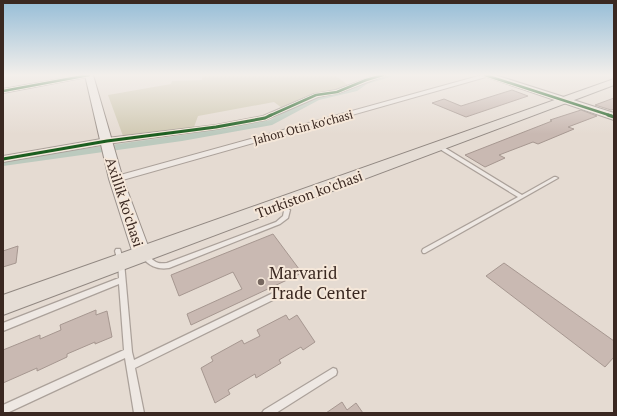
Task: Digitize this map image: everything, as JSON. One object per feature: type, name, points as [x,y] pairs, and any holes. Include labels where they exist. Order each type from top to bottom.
[{"type":"main road","name":"Turkiston ko'chasi","points":[[3,293],[280,205],[440,147],[570,94]]},
{"type":"main road","name":"Turkiston ko'chasi","points":[[141,249],[574,94]]},
{"type":"main road","name":"Turkiston ko'chasi","points":[[3,305],[120,256]]},
{"type":"street","name":"Axillik ko'chasi","points":[[94,94],[116,179],[141,249]]},
{"type":"street","points":[[3,159],[107,145],[266,118],[316,96],[324,94]]},
{"type":"street","name":"Jahon Otin ko'chasi","points":[[116,179],[421,94]]},
{"type":"street","points":[[545,94],[614,117]]},
{"type":"lane","points":[[440,147],[522,197]]},
{"type":"lane","points":[[425,251],[556,178]]},
{"type":"lane","points":[[120,256],[128,352],[139,413]]},
{"type":"lane","points":[[3,327],[121,280]]},
{"type":"lane","points":[[131,366],[278,294]]},
{"type":"lane","points":[[3,410],[128,352]]},
{"type":"lane","points":[[267,413],[333,372]]},
{"type":"shaded area","points":[[317,94],[307,96],[282,108],[274,102],[198,116],[194,127],[123,136],[108,95]]},
{"type":"building","points":[[498,94],[524,94],[528,96],[466,117],[432,103],[444,99],[461,106]]},
{"type":"building","points":[[614,98],[614,109],[611,110],[595,105]]},
{"type":"building","points":[[581,110],[597,116],[568,127],[574,129],[538,144],[533,142],[499,155],[505,158],[485,167],[465,155],[552,121],[550,120]]},
{"type":"building","name":"Marvarid Trade Center","points":[[273,234],[302,273],[191,325],[187,314],[242,289],[233,272],[179,296],[171,275]]},
{"type":"building","points":[[18,246],[16,263],[3,267],[3,251]]},
{"type":"building","points":[[504,263],[614,341],[614,357],[605,367],[486,276]]},
{"type":"building","points":[[96,310],[96,315],[107,311],[112,337],[95,344],[95,342],[67,354],[67,357],[37,371],[37,368],[3,383],[3,350],[40,335],[40,339],[61,330],[60,325]]},
{"type":"building","points":[[286,315],[289,320],[297,315],[315,342],[303,350],[301,347],[279,360],[281,363],[256,378],[255,374],[228,390],[230,394],[215,403],[201,368],[213,361],[211,357],[242,340],[244,344],[260,336],[257,330]]},
{"type":"building","points":[[342,402],[347,410],[356,403],[363,413],[326,413]]},
{"type":"waterway","points":[[3,163],[182,138],[272,122],[317,98],[334,94]]},
{"type":"cycle path","points":[[3,159],[107,141],[216,127],[265,118],[320,94]]},
{"type":"cycle path","points":[[545,94],[614,117]]},
{"type":"place","name":"Marvarid Trade Center","points":[[261,282]]}]
